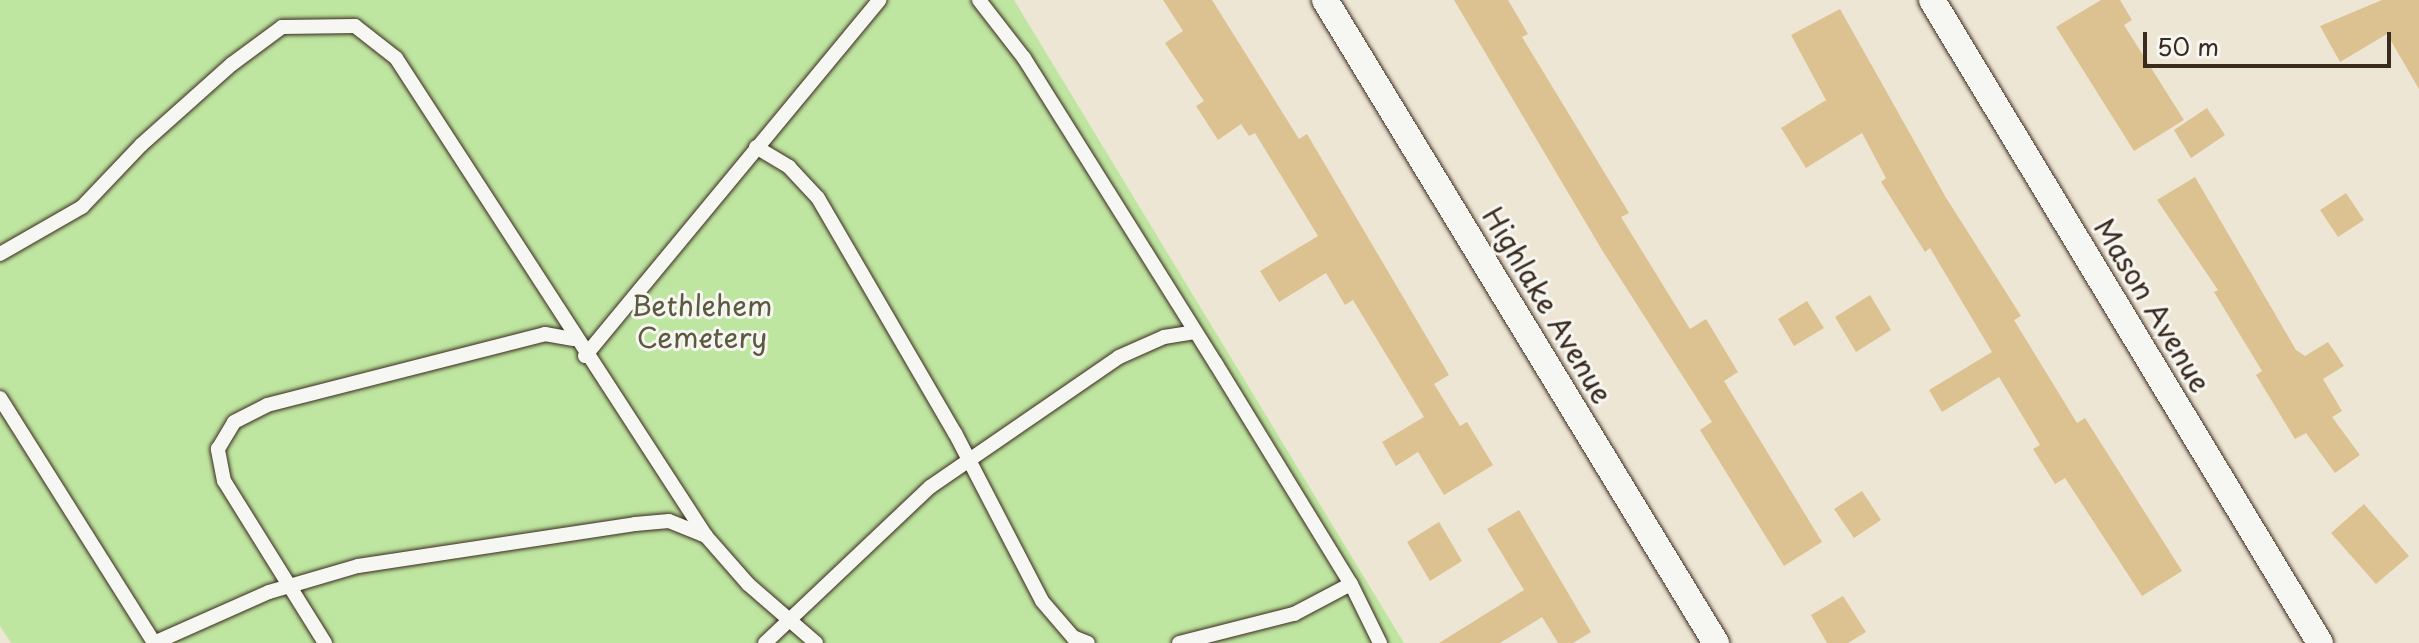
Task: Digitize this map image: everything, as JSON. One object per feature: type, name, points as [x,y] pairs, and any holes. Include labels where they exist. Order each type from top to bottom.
[{"type":"street","name":"Highlake Avenue","points":[[1325,0],[1716,643]]},
{"type":"street","name":"Mason Avenue","points":[[1932,0],[2320,643]]},
{"type":"lane","points":[[585,356],[880,0]]},
{"type":"lane","points":[[979,0],[1024,58],[1195,332],[1351,584],[1380,643]]},
{"type":"lane","points":[[0,254],[82,207],[141,145],[282,27],[355,26],[396,58],[585,356],[706,536],[748,584],[816,643]]},
{"type":"lane","points":[[756,147],[789,167],[818,198],[969,460],[1042,601],[1073,637],[1088,643]]},
{"type":"lane","points":[[765,643],[930,487],[1119,357],[1164,337],[1195,332]]},
{"type":"lane","points":[[325,643],[224,481],[218,449],[234,422],[267,405],[545,334],[574,339]]},
{"type":"lane","points":[[0,398],[154,643],[290,587],[358,566],[669,521],[706,536]]},
{"type":"lane","points":[[1179,643],[1294,614],[1351,584]]},
{"type":"green space","name":"Bethlehem Cemetery","points":[[0,0],[1014,0],[1404,643],[11,643],[0,626]]},
{"type":"building","points":[[1163,0],[1212,0],[1299,139],[1307,134],[1449,375],[1434,384],[1460,426],[1467,422],[1493,465],[1444,495],[1418,452],[1396,466],[1382,442],[1424,417],[1353,300],[1345,305],[1326,273],[1279,302],[1260,271],[1318,236],[1255,133],[1249,136],[1241,124],[1218,140],[1196,106],[1204,101],[1165,43],[1183,31]]},
{"type":"building","points":[[1454,0],[1508,0],[1528,34],[1522,37],[1629,213],[1621,217],[1690,329],[1706,319],[1738,372],[1724,381],[1822,542],[1784,566],[1700,430],[1712,422],[1602,250]]},
{"type":"building","points":[[2101,0],[2120,0],[2132,20],[2124,25],[2184,120],[2134,151],[2056,27]]},
{"type":"building","points":[[2382,0],[2419,0],[2419,89],[2387,34],[2340,62],[2320,26]]},
{"type":"building","points":[[1840,9],[1945,196],[2021,316],[2014,320],[2077,423],[2085,418],[2182,571],[2142,596],[2065,478],[2055,484],[2033,449],[2040,445],[1999,377],[1942,412],[1929,390],[1992,352],[1930,248],[1925,252],[1881,182],[1886,178],[1862,133],[1806,168],[1781,128],[1826,100],[1791,35]]},
{"type":"building","points":[[2207,108],[2225,135],[2191,158],[2174,130]]},
{"type":"building","points":[[2195,177],[2296,350],[2305,356],[2328,342],[2344,366],[2323,379],[2342,411],[2332,417],[2360,455],[2335,473],[2306,433],[2295,439],[2256,375],[2262,371],[2214,292],[2218,290],[2157,200]]},
{"type":"building","points":[[2346,193],[2364,220],[2338,237],[2320,210]]},
{"type":"building","points":[[1870,295],[1891,330],[1856,352],[1835,317]]},
{"type":"building","points":[[1807,301],[1824,328],[1794,346],[1778,319]]},
{"type":"building","points":[[1862,491],[1881,520],[1854,538],[1834,509]]},
{"type":"building","points":[[2364,504],[2409,556],[2376,584],[2331,533]]},
{"type":"building","points":[[1519,510],[1591,632],[1573,643],[1558,643],[1542,617],[1500,643],[1439,643],[1524,590],[1487,529]]},
{"type":"building","points":[[1439,522],[1462,561],[1430,581],[1407,542]]},
{"type":"building","points":[[1843,596],[1866,632],[1848,643],[1827,643],[1811,615]]}]
